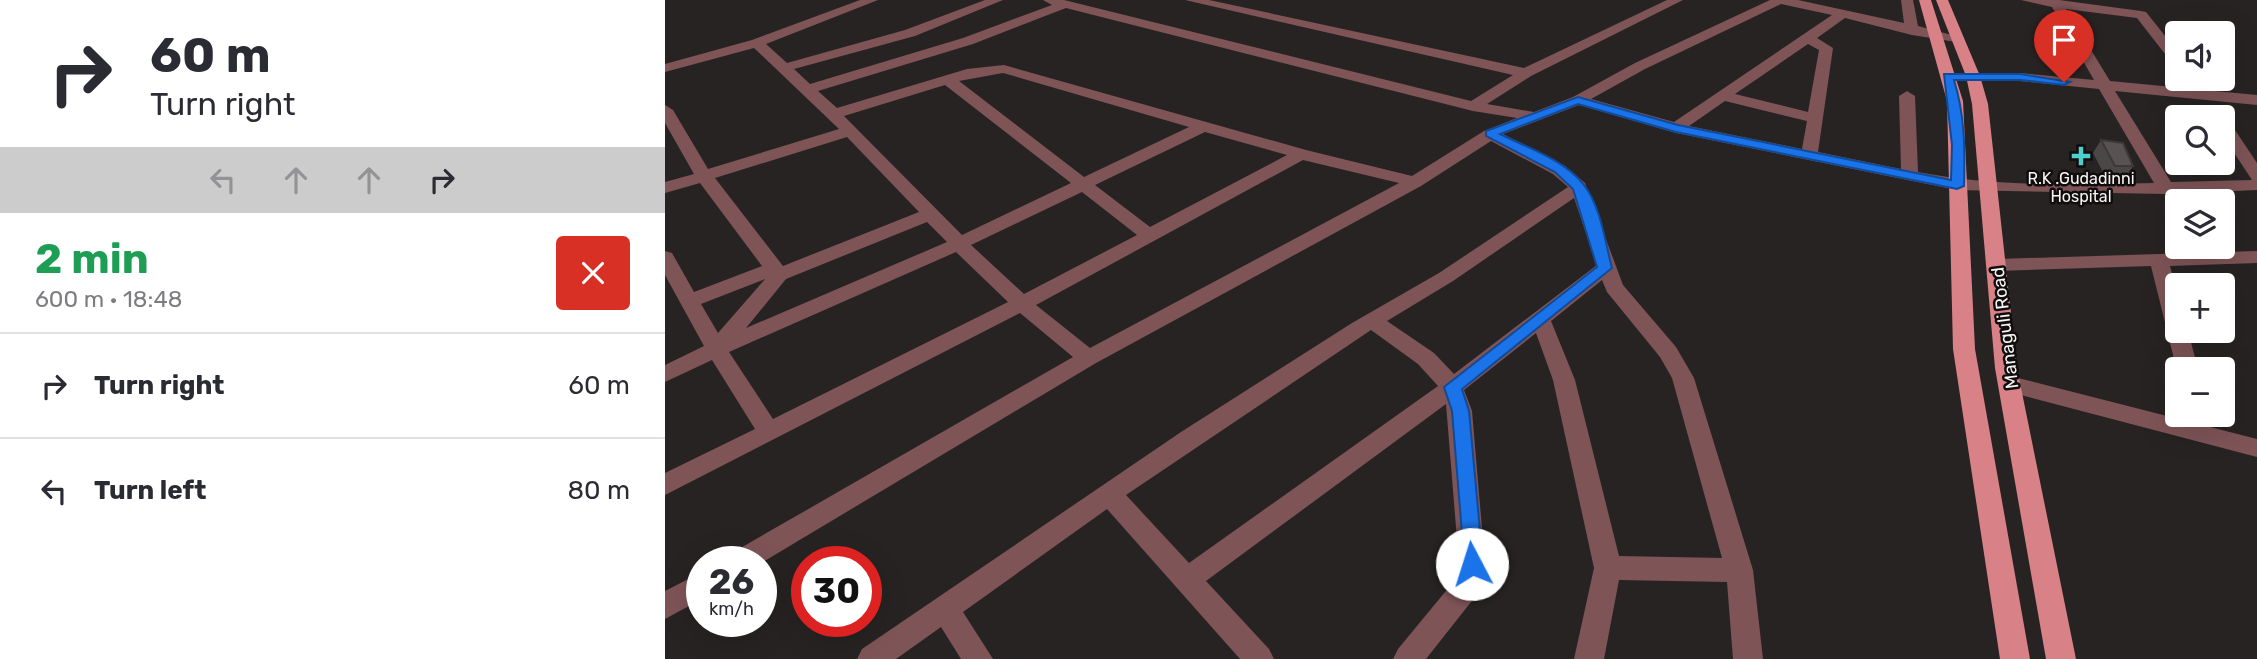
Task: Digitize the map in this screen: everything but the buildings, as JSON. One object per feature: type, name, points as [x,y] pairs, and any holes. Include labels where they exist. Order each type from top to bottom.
[{"type":"main road","name":"Managuli Road","points":[[1925,0],[1973,76],[1990,187],[2010,384],[2061,659]]},
{"type":"main road","name":"Managuli Road","points":[[1942,0],[1948,76],[1955,101],[1959,145],[1957,186],[1964,349],[2015,659]]},
{"type":"street","points":[[665,68],[757,43],[872,0]]},
{"type":"street","points":[[783,68],[910,33],[997,0]]},
{"type":"street","points":[[1191,0],[1526,73]]},
{"type":"street","points":[[1473,106],[1526,73],[1677,0]]},
{"type":"street","points":[[767,546],[1088,358],[1415,182],[1490,134],[1578,100],[1640,66],[1780,0],[1946,37]]},
{"type":"street","points":[[1907,0],[1912,31]]},
{"type":"street","points":[[2027,0],[2141,15],[2165,45]]},
{"type":"street","points":[[807,90],[968,41],[1054,1],[1473,106],[1534,117]]},
{"type":"street","points":[[2056,3],[2166,189]]},
{"type":"street","points":[[1676,128],[1842,14]]},
{"type":"street","points":[[1807,38],[1826,48],[1809,155]]},
{"type":"street","points":[[757,43],[834,114],[959,244],[1020,302],[1088,358]]},
{"type":"street","points":[[834,114],[947,79],[989,68],[1004,69],[1301,154],[1415,182]]},
{"type":"street","points":[[1948,76],[2107,86],[2257,100]]},
{"type":"street","points":[[947,79],[1150,236]]},
{"type":"street","points":[[2200,91],[2210,105]]},
{"type":"street","points":[[1723,96],[1815,118]]},
{"type":"street","points":[[1907,96],[1910,176]]},
{"type":"street","points":[[1578,100],[1676,128],[1957,186],[2166,189],[2257,185]]},
{"type":"street","points":[[665,110],[704,176],[776,272]]},
{"type":"street","points":[[665,374],[716,349],[959,244],[1204,126]]},
{"type":"street","points":[[665,188],[849,131]]},
{"type":"street","points":[[1490,134],[1559,170],[1579,187],[1587,205],[1605,268],[1622,298],[1668,352],[1683,378],[1739,570],[1747,627],[1748,659]]},
{"type":"street","points":[[2235,142],[2257,176]]},
{"type":"street","points":[[665,485],[1150,236],[1301,154]]},
{"type":"street","points":[[872,659],[1189,438],[1445,277],[1579,187]]},
{"type":"street","points":[[690,301],[930,214]]},
{"type":"street","points":[[665,257],[716,349],[769,432]]},
{"type":"street","points":[[1997,265],[2256,259]]},
{"type":"street","points":[[2159,261],[2165,284]]},
{"type":"street","points":[[1187,580],[1453,387],[1605,268]]},
{"type":"street","points":[[716,349],[776,272]]},
{"type":"street","points":[[1539,318],[1552,342],[1564,380],[1608,568],[1589,659]]},
{"type":"street","points":[[1373,321],[1437,369],[1453,387],[1460,411],[1472,564],[1461,593],[1408,659]]},
{"type":"street","points":[[2010,384],[2165,416]]},
{"type":"street","points":[[2208,427],[2257,448]]},
{"type":"street","points":[[1109,494],[1259,659]]},
{"type":"street","points":[[1608,568],[1739,570]]},
{"type":"street","points":[[665,606],[686,594]]},
{"type":"street","points":[[944,609],[978,659]]},
{"type":"place","name":"R.K .Gudadinni Hospital","points":[[2081,156]]},
{"type":"route","points":[[1472,564],[1460,411],[1453,387],[1605,268],[1587,205],[1579,187],[1559,170],[1490,134],[1578,100],[1676,128],[1957,186],[1959,145],[1955,101],[1948,76],[2020,77],[2064,82]]}]
